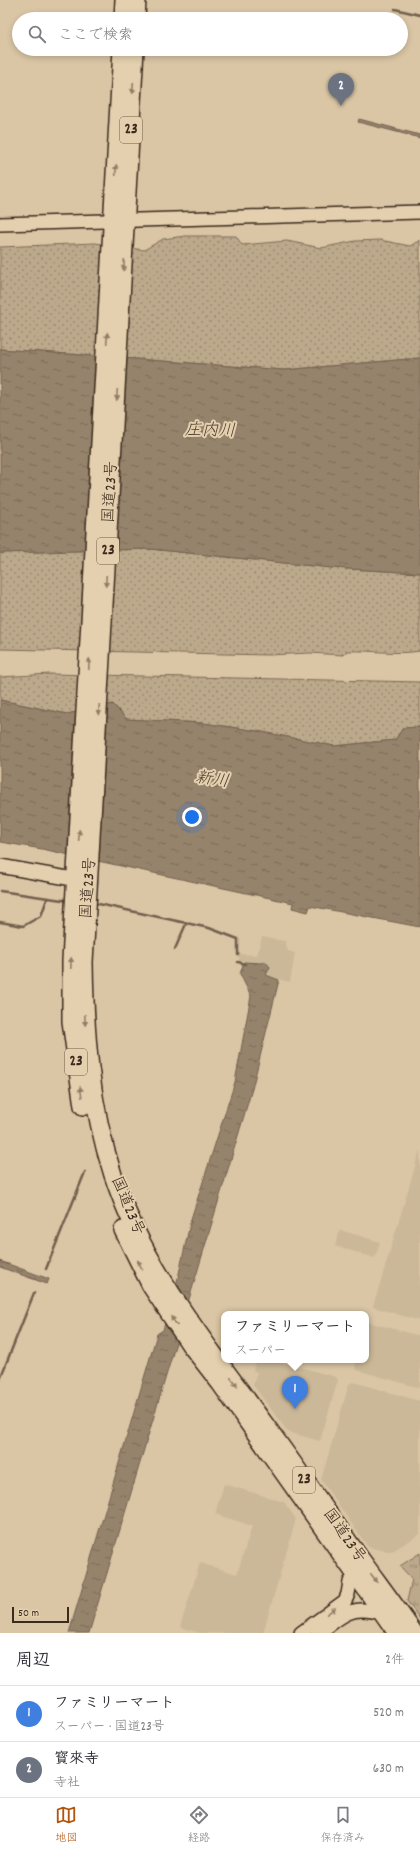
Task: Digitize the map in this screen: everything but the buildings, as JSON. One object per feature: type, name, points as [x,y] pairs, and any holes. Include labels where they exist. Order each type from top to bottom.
[{"type":"highway","name":"国道23号","points":[[120,218],[122,56]]},
{"type":"highway","name":"国道23号","points":[[134,56],[120,218],[83,884],[85,1022],[90,1073],[102,1137],[114,1176],[125,1221],[163,1293],[191,1335],[265,1424],[401,1626]]},
{"type":"highway","name":"国道23号","points":[[191,1335],[204,1362],[401,1626]]},
{"type":"highway","points":[[204,1362],[222,1396],[386,1633]]},
{"type":"highway","points":[[401,1626],[415,1633]]},
{"type":"street","points":[[0,224],[120,218],[420,212]]},
{"type":"street","points":[[0,866],[83,884]]},
{"type":"street","points":[[301,1633],[345,1601],[350,1582]]},
{"type":"street","points":[[319,1633],[351,1610],[360,1608],[370,1611]]},
{"type":"shaded area","points":[[262,937],[285,941],[288,951],[295,953],[290,982],[269,977],[266,975],[268,969],[261,963],[239,961],[239,954],[257,955]]},
{"type":"shaded area","points":[[420,1150],[420,1321],[373,1307]]},
{"type":"shaded area","points":[[340,1230],[380,1242],[375,1258],[335,1246]]},
{"type":"shaded area","points":[[369,1322],[420,1336],[420,1388],[357,1370],[355,1366],[356,1363],[369,1363]]},
{"type":"shaded area","points":[[285,1363],[336,1377],[338,1380],[320,1441],[288,1432],[253,1385],[257,1372],[253,1371],[255,1364]]},
{"type":"shaded area","points":[[353,1382],[420,1401],[420,1534],[391,1552],[368,1547],[321,1480],[349,1384]]},
{"type":"shaded area","points":[[224,1484],[284,1502],[296,1519],[263,1633],[200,1633],[180,1627],[200,1563],[237,1574],[252,1526],[215,1514]]},
{"type":"green space","points":[[185,236],[236,236],[242,245],[287,241],[321,248],[355,241],[380,240],[410,246],[420,240],[420,358],[284,370],[0,349],[0,247],[95,243],[144,250],[163,239]]},
{"type":"green space","points":[[150,549],[332,568],[420,573],[420,651],[402,653],[347,651],[343,655],[310,653],[268,655],[0,649],[0,553]]},
{"type":"green space","points":[[50,674],[420,682],[420,727],[403,728],[395,740],[334,746],[257,731],[203,723],[126,719],[113,704],[67,714],[0,700],[0,677]]},
{"type":"green space","points":[[420,1553],[420,1619],[407,1601],[412,1579],[400,1566]]},
{"type":"water","points":[[359,119],[420,135],[420,138],[358,122]]},
{"type":"water","name":"庄内川","points":[[0,349],[284,370],[420,358],[420,573],[332,568],[150,549],[0,553]]},
{"type":"water","name":"新川","points":[[0,700],[67,714],[113,704],[126,719],[203,723],[257,731],[334,746],[395,740],[403,728],[420,727],[420,927],[310,906],[308,912],[292,908],[293,903],[42,849],[0,842]]},
{"type":"water","points":[[265,961],[270,967],[266,975],[279,980],[252,1089],[89,1633],[69,1633],[157,1334],[163,1330],[178,1278],[191,1219],[235,1082],[251,996],[240,974],[244,962],[261,963]]},
{"type":"water","points":[[0,1261],[49,1279],[47,1284],[0,1267]]},
{"type":"waterway","points":[[395,9],[408,12]]},
{"type":"waterway","points":[[408,12],[420,15]]},
{"type":"waterway","points":[[0,891],[69,901]]},
{"type":"waterway","points":[[0,922],[23,926],[41,916],[47,899]]},
{"type":"waterway","points":[[94,903],[209,928],[238,939],[238,955]]},
{"type":"waterway","points":[[175,949],[186,924]]},
{"type":"waterway","points":[[238,962],[245,964]]},
{"type":"waterway","points":[[46,1269],[85,1172]]},
{"type":"waterway","points":[[0,1379],[34,1293]]},
{"type":"place","name":"寳來寺","points":[[341,106]]},
{"type":"place","name":"ファミリーマート","points":[[295,1409]]}]
